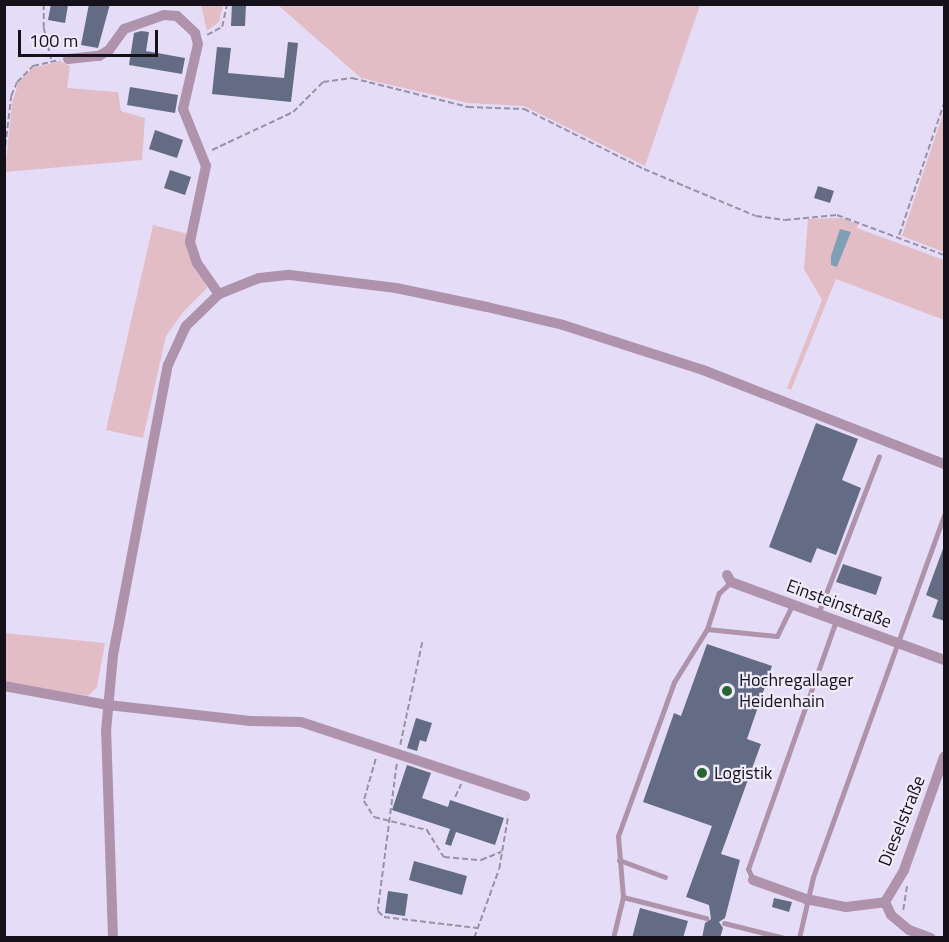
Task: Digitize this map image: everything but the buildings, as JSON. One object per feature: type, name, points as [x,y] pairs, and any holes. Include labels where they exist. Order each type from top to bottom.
[{"type":"street","points":[[68,59],[99,56],[109,50],[124,28],[164,15],[188,24],[198,44],[183,109],[188,129],[204,155],[204,179],[190,242],[197,263],[219,294]]},
{"type":"street","points":[[113,938],[106,808],[108,705],[128,565],[168,365],[186,326],[219,294],[259,278],[290,275],[396,288],[487,307],[583,331],[683,363],[945,464]]},
{"type":"street","name":"Einsteinstraße","points":[[729,579],[945,660]]},
{"type":"street","points":[[4,687],[108,705],[250,721],[301,722],[334,730],[378,749],[437,764],[464,776],[525,796]]},
{"type":"street","name":"Dieselstraße","points":[[885,902],[903,870],[945,756]]},
{"type":"street","points":[[753,880],[806,898],[846,907],[885,902],[891,915],[909,930],[931,938]]},
{"type":"lane","points":[[818,614],[879,456]]},
{"type":"lane","points":[[799,938],[806,898],[945,515]]},
{"type":"lane","points":[[613,938],[623,897],[618,836],[674,682],[707,629],[719,593],[729,579]]},
{"type":"lane","points":[[707,629],[777,636],[792,604]]},
{"type":"lane","points":[[753,880],[748,869],[836,620]]},
{"type":"lane","points":[[619,860],[665,877]]},
{"type":"lane","points":[[623,897],[706,918]]},
{"type":"lane","points":[[724,923],[784,938]]},
{"type":"path","points":[[44,4],[44,28],[52,60]]},
{"type":"path","points":[[198,44],[222,27],[227,4]]},
{"type":"path","points":[[4,155],[11,96],[17,82],[33,66],[52,60],[68,59]]},
{"type":"path","points":[[204,155],[293,112],[323,82],[352,78],[468,106],[524,109],[644,169],[756,216],[785,220],[837,215],[945,255]]},
{"type":"path","points":[[898,236],[945,103]]},
{"type":"path","points":[[423,642],[398,755],[387,821],[378,911],[384,917],[477,928]]},
{"type":"path","points":[[378,749],[364,801],[374,818],[427,830],[444,856],[481,860],[501,852]]},
{"type":"path","points":[[455,798],[464,776]]},
{"type":"path","points":[[474,938],[501,852],[508,816]]},
{"type":"shaded area","points":[[201,5],[223,5],[219,22],[207,31]]},
{"type":"shaded area","points":[[278,5],[700,5],[645,166],[524,106],[468,103],[361,78]]},
{"type":"shaded area","points":[[60,61],[70,66],[67,88],[118,92],[121,111],[145,118],[142,160],[5,172],[12,103],[19,81],[33,68]]},
{"type":"shaded area","points":[[944,111],[944,252],[902,236]]},
{"type":"shaded area","points":[[842,218],[858,224],[857,228],[944,260],[944,320],[836,279],[791,390],[787,388],[822,300],[804,269],[808,219]]},
{"type":"shaded area","points":[[153,225],[188,234],[207,288],[184,311],[166,336],[143,438],[106,430]]},
{"type":"shaded area","points":[[4,633],[105,643],[97,687],[88,696],[5,682]]},
{"type":"water","points":[[840,229],[851,232],[837,267],[831,265],[831,256]]},
{"type":"place","name":"Hochregallager Heidenhain","points":[[727,691]]},
{"type":"place","name":"Logistik","points":[[702,773]]}]
